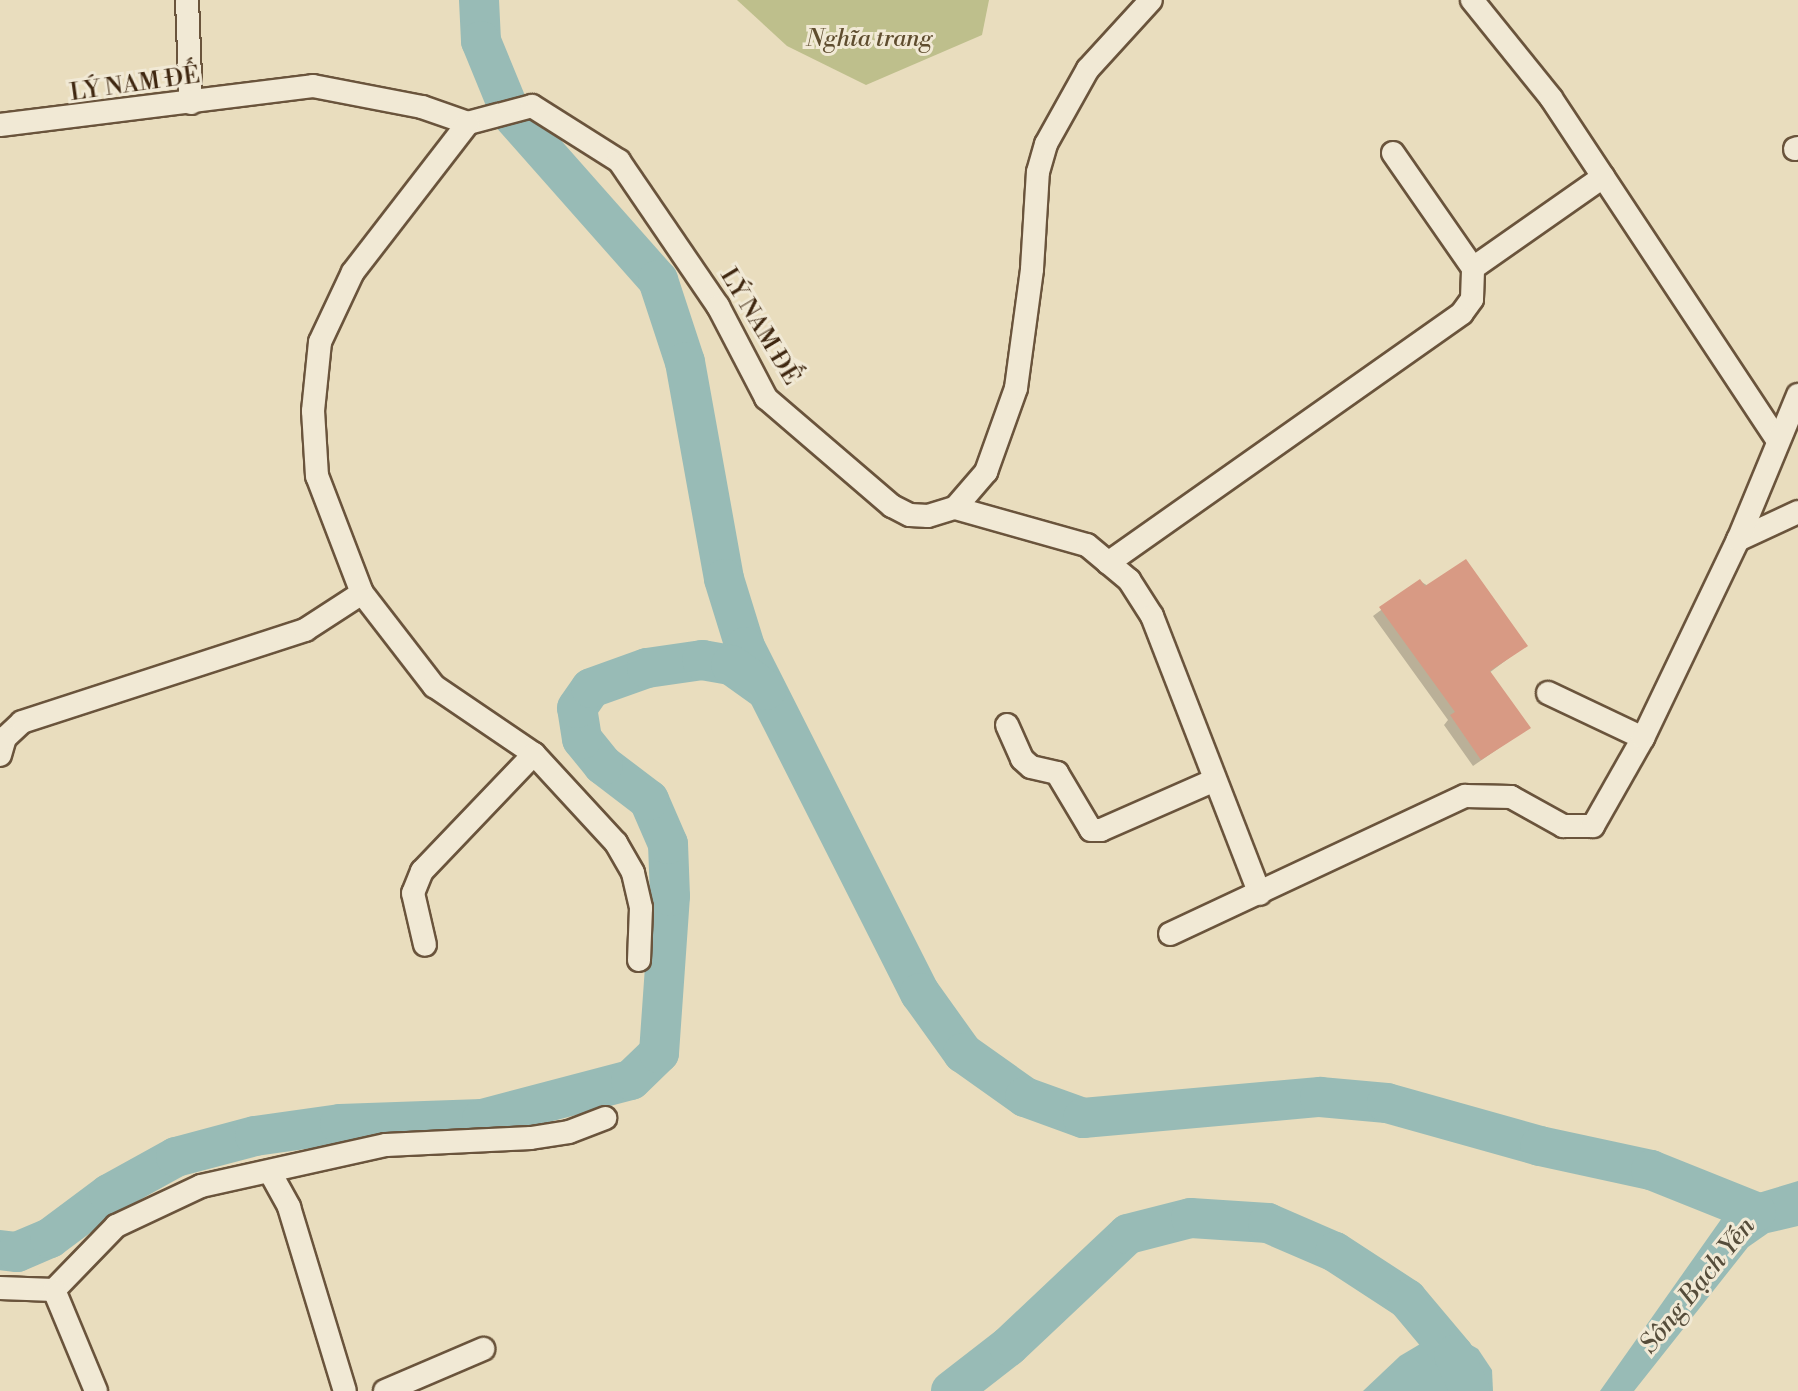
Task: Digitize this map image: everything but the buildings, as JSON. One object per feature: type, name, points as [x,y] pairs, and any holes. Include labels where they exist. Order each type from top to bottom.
[{"type":"street","points":[[187,0],[191,103]]},
{"type":"street","points":[[1151,0],[1088,69],[1046,144],[1038,172],[1032,269],[1016,388],[986,472],[955,508],[1087,545],[1129,580],[1152,616],[1260,894]]},
{"type":"street","points":[[1472,0],[1551,98],[1778,441]]},
{"type":"street","name":"LÝ NAM ĐẾ","points":[[0,125],[313,86],[422,107],[468,123],[532,106],[619,161],[718,306],[766,398],[892,506],[910,515],[928,516],[955,508]]},
{"type":"street","points":[[468,123],[353,272],[320,342],[313,411],[317,476],[362,593],[434,686],[534,754],[616,843],[633,873],[641,908],[639,960]]},
{"type":"street","points":[[1108,563],[1462,313],[1472,299],[1473,268],[1393,153]]},
{"type":"street","points":[[1473,268],[1603,177]]},
{"type":"street","points":[[1170,934],[1465,796],[1511,797],[1563,826],[1593,826],[1643,738],[1738,540],[1798,395]]},
{"type":"street","points":[[1738,540],[1795,512]]},
{"type":"street","points":[[1,749],[22,722],[305,630],[362,593]]},
{"type":"street","points":[[1548,693],[1643,738]]},
{"type":"street","points":[[1007,725],[1022,759],[1031,767],[1057,773],[1091,830],[1101,830],[1215,780]]},
{"type":"street","points":[[425,945],[413,893],[422,871],[534,754]]},
{"type":"street","points":[[0,1288],[54,1290],[116,1226],[201,1186],[271,1174],[386,1145],[531,1138],[569,1132],[605,1118]]},
{"type":"street","points":[[271,1174],[289,1207],[345,1391]]},
{"type":"street","points":[[54,1290],[96,1391]]},
{"type":"street","points":[[385,1391],[483,1349]]},
{"type":"green space","name":"Nghĩa trang","points":[[737,0],[989,0],[982,35],[866,85],[787,46]]},
{"type":"water","name":"Sông Bạch Yến","points":[[1798,1181],[1798,1226],[1768,1233],[1748,1247],[1634,1391],[1600,1391],[1722,1218],[1745,1197]]},
{"type":"water","points":[[1432,1337],[1459,1338],[1478,1349],[1492,1370],[1493,1391],[1363,1391],[1400,1356]]},
{"type":"waterway","name":"Sông Bạch Yến","points":[[479,0],[481,41],[511,114],[658,280],[685,362],[724,579],[745,647],[920,993],[963,1053],[1025,1097],[1083,1118],[1320,1097],[1387,1103],[1540,1146],[1651,1170],[1756,1212]]},
{"type":"waterway","points":[[0,1250],[17,1252],[50,1238],[109,1194],[176,1157],[255,1136],[340,1124],[482,1119],[631,1080],[659,1053],[670,896],[668,844],[649,800],[603,765],[582,739],[577,708],[591,688],[647,668],[702,660],[731,665],[766,690]]},
{"type":"waterway","points":[[951,1391],[1009,1346],[1128,1234],[1191,1218],[1268,1223],[1335,1252],[1407,1299],[1454,1355],[1470,1391]]}]
